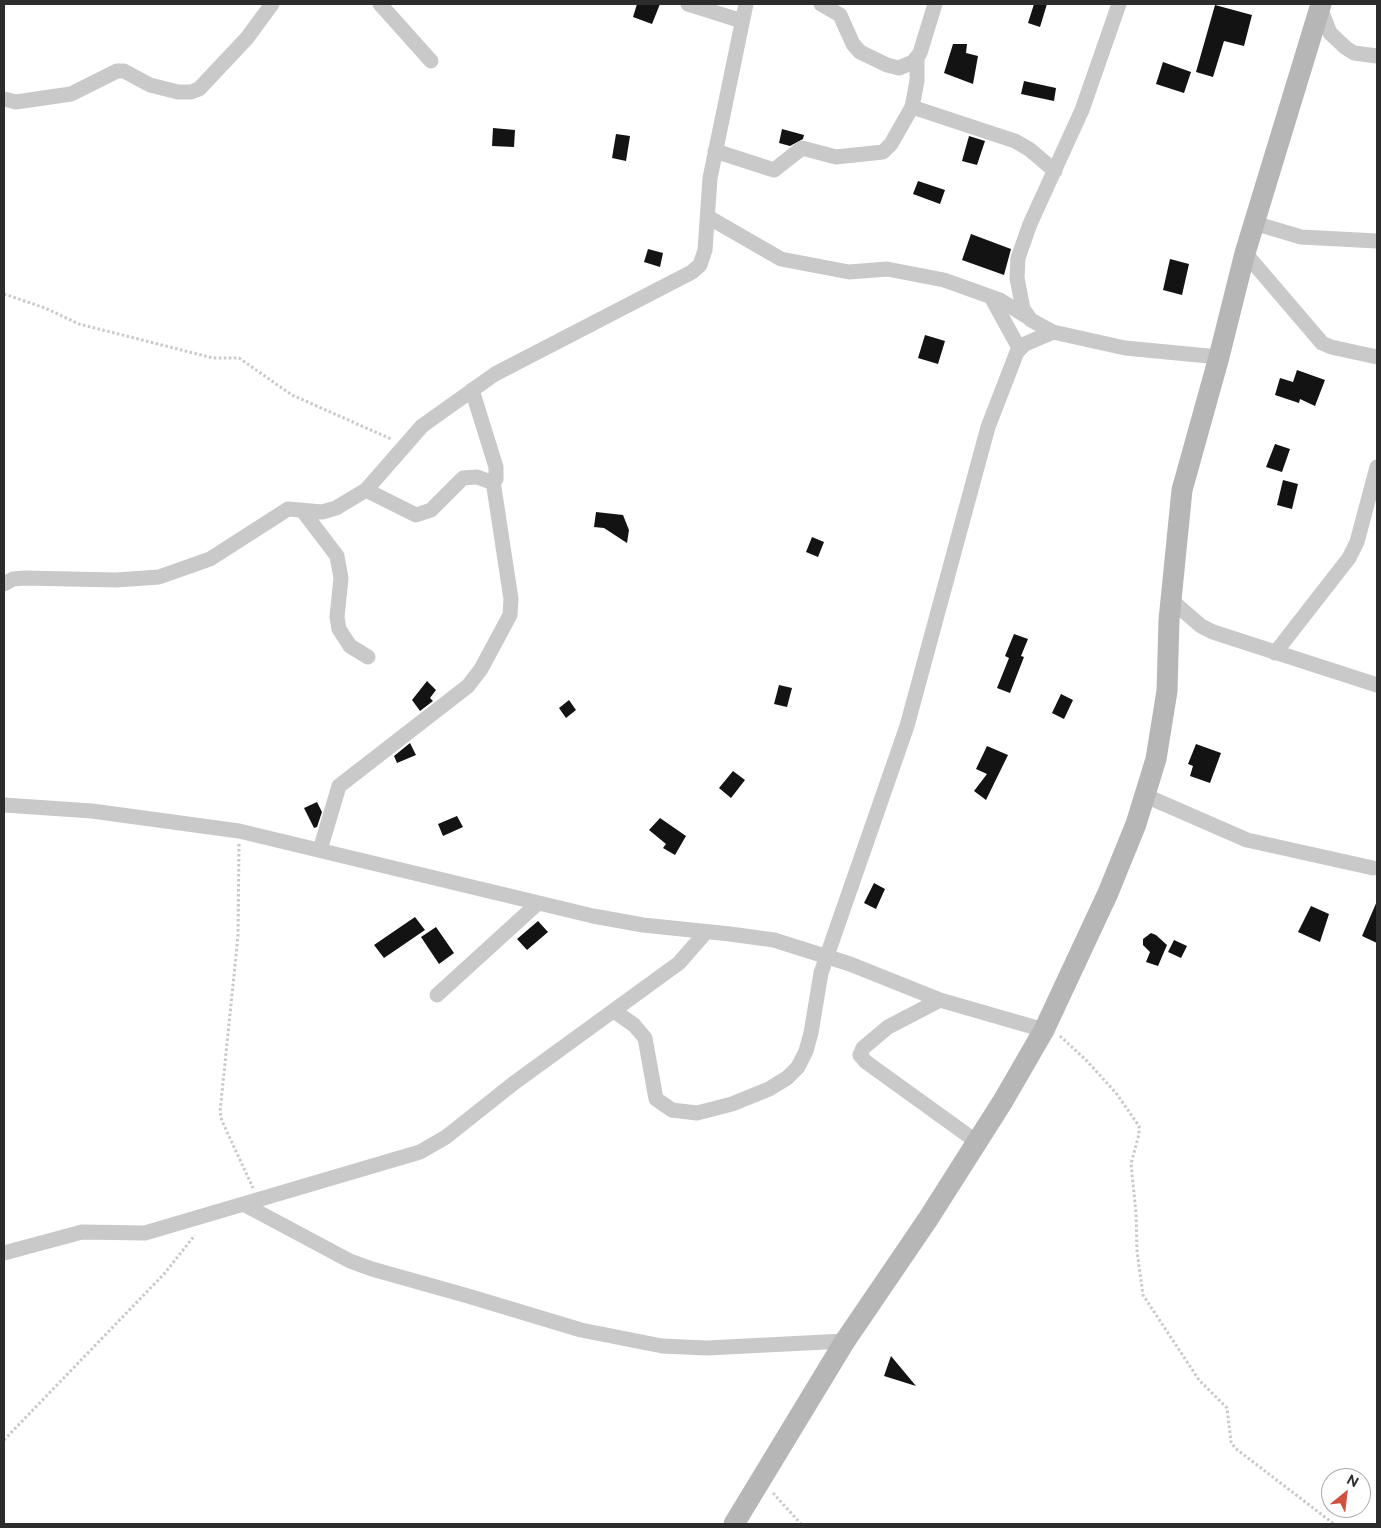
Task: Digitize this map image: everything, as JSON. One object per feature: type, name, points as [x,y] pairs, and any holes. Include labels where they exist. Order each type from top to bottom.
[{"type":"street","points":[[4,99],[16,102],[71,94],[118,71],[129,73],[150,85],[178,92],[191,92],[199,89],[247,38],[272,4]]},
{"type":"street","points":[[380,4],[431,61]]},
{"type":"street","points":[[688,4],[742,21]]},
{"type":"street","points":[[4,584],[13,578],[116,580],[159,578],[210,559],[283,511],[293,508],[316,512],[328,511],[366,490],[422,426],[472,390],[521,359],[692,272],[703,258],[710,178],[746,4]]},
{"type":"street","points":[[821,4],[840,15],[853,44],[860,52],[887,65],[899,68],[907,65],[917,57],[923,46],[935,4]]},
{"type":"street","points":[[1031,320],[1023,309],[1016,267],[1030,224],[1082,110],[1119,4]]},
{"type":"street","points":[[1320,5],[1330,33],[1346,48],[1354,53],[1377,56]]},
{"type":"street","points":[[734,1524],[845,1340],[977,1142],[1045,1027],[1108,894],[1146,796],[1156,759],[1167,691],[1171,600],[1182,490],[1219,358],[1245,253],[1320,5]]},
{"type":"street","points":[[715,151],[774,170],[802,148],[836,157],[883,152],[891,144],[912,108],[917,81],[917,57]]},
{"type":"street","points":[[912,108],[1021,144],[1054,171]]},
{"type":"street","points":[[708,217],[781,259],[849,272],[887,269],[944,280],[991,296],[1053,332],[1125,348],[1219,358]]},
{"type":"street","points":[[1254,223],[1301,237],[1377,241]]},
{"type":"street","points":[[1245,253],[1322,343],[1331,347],[1377,357]]},
{"type":"street","points":[[991,296],[1019,348]]},
{"type":"street","points":[[614,1010],[634,1025],[645,1038],[656,1099],[672,1110],[697,1113],[732,1104],[769,1089],[788,1078],[798,1066],[806,1051],[812,1033],[817,988],[827,956],[858,861],[907,726],[983,445],[1013,358],[1019,348],[1025,344],[1053,332]]},
{"type":"street","points":[[320,850],[339,786],[472,682],[510,615],[511,599],[494,481],[497,473],[496,467],[472,390]]},
{"type":"street","points":[[1275,653],[1349,558],[1357,542],[1377,467]]},
{"type":"street","points":[[366,490],[416,515],[430,510],[463,478],[470,476],[494,481]]},
{"type":"street","points":[[302,510],[337,556],[341,578],[337,617],[339,629],[350,646],[368,657]]},
{"type":"street","points":[[1171,600],[1201,626],[1213,632],[1377,685]]},
{"type":"street","points":[[1146,796],[1246,840],[1373,868]]},
{"type":"street","points":[[4,805],[92,811],[239,831],[537,904],[643,925],[767,939],[827,956],[940,1000],[1045,1027]]},
{"type":"street","points":[[437,995],[537,904]]},
{"type":"street","points":[[4,1253],[82,1232],[145,1234],[420,1152],[438,1143],[514,1083],[679,963],[706,932]]},
{"type":"street","points":[[940,1000],[888,1027],[863,1048],[860,1055],[866,1062],[977,1142]]},
{"type":"street","points":[[252,1202],[343,1257],[372,1269],[581,1330],[662,1346],[707,1348],[845,1340]]},
{"type":"path","points":[[4,294],[45,308],[78,324],[213,358],[239,358],[304,402],[334,412],[404,445]]},
{"type":"path","points":[[239,831],[238,936],[220,1112],[252,1202]]},
{"type":"path","points":[[1045,1027],[1104,1080],[1139,1126],[1139,1134],[1131,1164],[1137,1259],[1143,1295],[1199,1380],[1227,1408],[1231,1442],[1234,1448],[1334,1524]]},
{"type":"path","points":[[4,1440],[164,1274],[208,1216]]},
{"type":"path","points":[[761,1479],[801,1524]]},
{"type":"building","points":[[637,4],[660,4],[652,24],[633,17]]},
{"type":"building","points":[[1034,4],[1047,4],[1040,27],[1028,23]]},
{"type":"building","points":[[1215,5],[1252,15],[1244,46],[1224,41],[1213,77],[1196,72]]},
{"type":"building","points":[[953,44],[967,44],[966,53],[978,56],[973,84],[944,73]]},
{"type":"building","points":[[1163,62],[1191,72],[1184,93],[1156,84]]},
{"type":"building","points":[[1024,81],[1056,88],[1054,101],[1021,94]]},
{"type":"building","points":[[493,128],[515,130],[514,147],[492,146]]},
{"type":"building","points":[[782,129],[804,135],[803,139],[790,146],[779,143]]},
{"type":"building","points":[[616,134],[630,136],[626,161],[612,158]]},
{"type":"building","points":[[969,136],[985,141],[977,165],[962,161]]},
{"type":"building","points":[[918,181],[945,190],[940,204],[913,194]]},
{"type":"building","points":[[971,234],[1011,249],[1004,275],[962,260]]},
{"type":"building","points":[[648,249],[663,253],[660,267],[644,262]]},
{"type":"building","points":[[1170,259],[1189,264],[1182,295],[1163,290]]},
{"type":"building","points":[[925,335],[945,341],[938,364],[918,358]]},
{"type":"building","points":[[1297,370],[1325,380],[1315,406],[1300,399],[1299,403],[1275,395],[1280,378],[1293,382]]},
{"type":"building","points":[[1275,444],[1290,449],[1282,472],[1266,467]]},
{"type":"building","points":[[1283,480],[1298,484],[1292,509],[1277,505]]},
{"type":"building","points":[[596,512],[623,515],[629,530],[627,543],[604,528],[594,527]]},
{"type":"building","points":[[812,537],[824,542],[818,557],[806,552]]},
{"type":"building","points":[[1014,634],[1028,639],[1021,656],[1024,657],[1010,693],[997,688],[1009,658],[1005,656]]},
{"type":"building","points":[[427,681],[436,690],[430,698],[433,701],[420,711],[412,700]]},
{"type":"building","points":[[779,685],[792,688],[787,707],[774,704]]},
{"type":"building","points":[[1061,694],[1073,700],[1064,719],[1052,713]]},
{"type":"building","points":[[569,700],[576,710],[566,718],[559,708]]},
{"type":"building","points":[[410,743],[416,755],[397,763],[394,756]]},
{"type":"building","points":[[1196,744],[1221,753],[1210,783],[1190,776],[1193,766],[1188,764]]},
{"type":"building","points":[[987,746],[1008,755],[986,800],[974,791],[987,774],[976,769]]},
{"type":"building","points":[[733,771],[745,780],[731,798],[719,788]]},
{"type":"building","points":[[317,802],[322,812],[317,827],[314,828],[304,808]]},
{"type":"building","points":[[457,816],[463,827],[443,836],[438,824]]},
{"type":"building","points":[[660,818],[686,836],[675,855],[663,848],[666,844],[649,830]]},
{"type":"building","points":[[874,883],[885,889],[876,909],[864,903]]},
{"type":"building","points":[[1377,901],[1377,943],[1362,936]]},
{"type":"building","points":[[1311,906],[1329,914],[1320,942],[1298,932]]},
{"type":"building","points":[[415,917],[425,930],[384,958],[374,945]]},
{"type":"building","points":[[538,921],[548,932],[527,950],[517,939]]},
{"type":"building","points":[[436,927],[454,953],[439,964],[421,937]]},
{"type":"building","points":[[1151,933],[1167,945],[1158,966],[1146,962],[1150,952],[1143,945],[1143,939]]},
{"type":"building","points":[[1174,940],[1187,946],[1181,958],[1168,952]]},
{"type":"building","points":[[891,1356],[916,1386],[884,1376]]}]
